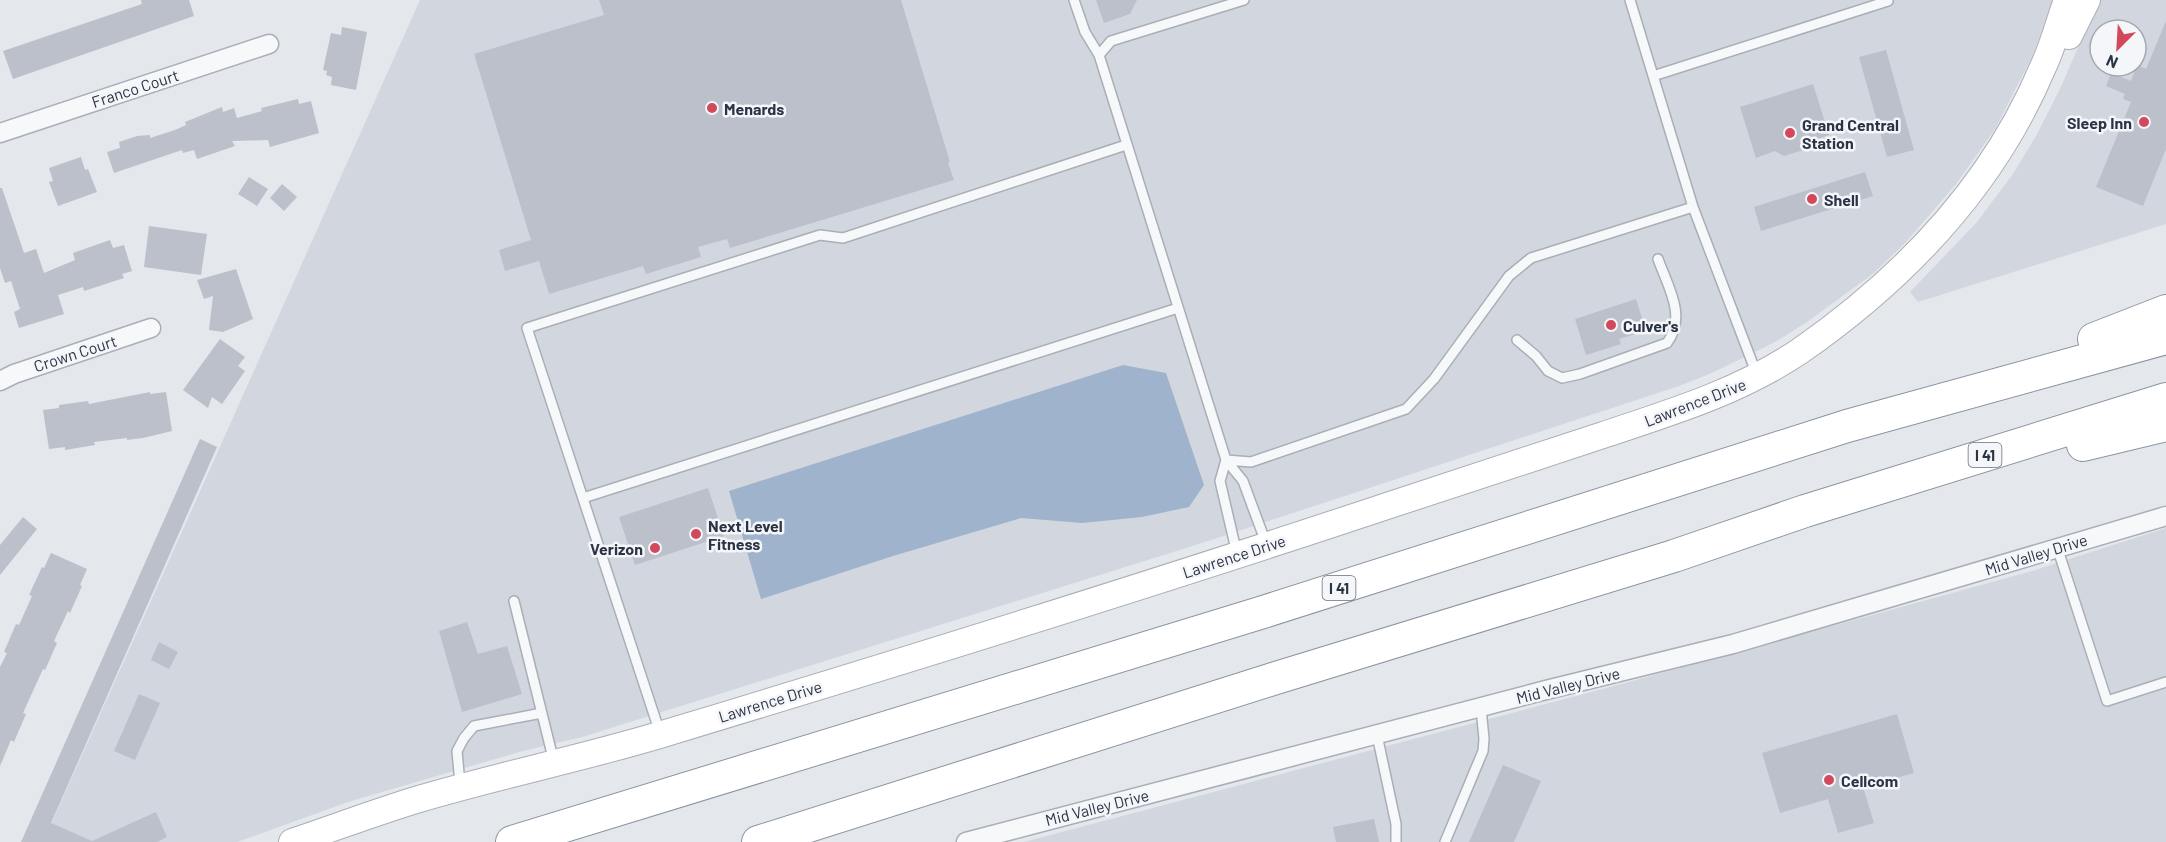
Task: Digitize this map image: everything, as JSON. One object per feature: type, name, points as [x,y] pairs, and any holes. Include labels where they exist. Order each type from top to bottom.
[{"type":"highway","points":[[1847,426],[2095,339],[2166,311]]},
{"type":"highway","name":"I 41","points":[[513,842],[1260,613],[1847,426],[2166,338]]},
{"type":"highway","name":"I 41","points":[[758,842],[1276,678],[1674,556],[1805,511],[2166,399]]},
{"type":"highway","points":[[1805,511],[2013,464],[2166,424]]},
{"type":"main road","name":"Lawrence Drive","points":[[292,842],[419,800],[660,735],[1237,557],[1659,416],[1730,390],[1758,377],[1853,312],[1918,254],[1954,214],[1981,179],[2004,143],[2044,66],[2067,0]]},
{"type":"main road","name":"Lawrence Drive","points":[[2044,66],[2068,38],[2087,0]]},
{"type":"street","name":"Franco Court","points":[[0,133],[269,44]]},
{"type":"street","name":"Crown Court","points":[[0,381],[14,374],[151,328]]},
{"type":"street","name":"Mid Valley Drive","points":[[966,842],[1733,644],[2166,516]]},
{"type":"lane","points":[[1074,0],[1085,32],[1099,55],[1226,460],[1243,481],[1267,546]]},
{"type":"lane","points":[[1099,55],[1112,41],[1244,0]]},
{"type":"lane","points":[[1630,0],[1693,207],[1758,377]]},
{"type":"lane","points":[[1653,76],[1888,1]]},
{"type":"lane","points":[[660,735],[527,328],[819,235],[843,238],[1126,145]]},
{"type":"lane","points":[[1226,460],[1251,462],[1406,409],[1434,379],[1509,276],[1531,258],[1693,207]]},
{"type":"lane","points":[[1517,340],[1536,356],[1548,371],[1562,378],[1580,374],[1667,343],[1677,323],[1674,303],[1658,259]]},
{"type":"lane","points":[[583,498],[1178,308]]},
{"type":"lane","points":[[1226,460],[1220,481],[1237,557]]},
{"type":"lane","points":[[2057,547],[2107,701],[2166,682]]},
{"type":"lane","points":[[514,601],[555,764]]},
{"type":"lane","points":[[1445,842],[1483,751],[1481,708]]},
{"type":"lane","points":[[460,789],[457,751],[474,726],[542,713]]},
{"type":"lane","points":[[1377,735],[1396,824],[1396,842]]},
{"type":"shaded area","points":[[420,0],[2054,0],[2032,57],[1995,129],[1956,184],[1906,242],[1874,273],[1807,322],[1777,341],[1714,372],[1679,386],[1202,543],[582,737],[519,752],[351,801],[237,842],[43,842]]},
{"type":"shaded area","points":[[2098,0],[2166,0],[2166,224],[1918,302],[1910,292],[1977,222],[2013,174],[2061,87],[2088,24],[2088,78],[2148,78],[2148,18],[2090,18]]},
{"type":"shaded area","points":[[2166,528],[2166,842],[1024,842],[1625,683],[2032,571]]},
{"type":"water","points":[[1123,365],[1166,373],[1204,485],[1189,507],[1142,517],[1082,523],[1021,518],[761,599],[729,491]]},
{"type":"building","points":[[141,0],[189,0],[194,16],[13,79],[3,51],[142,4]]},
{"type":"building","name":"Menards","points":[[599,0],[901,0],[954,180],[730,248],[727,239],[698,247],[701,257],[646,274],[643,266],[549,294],[539,261],[505,271],[499,250],[531,240],[474,54],[604,15]]},
{"type":"building","points":[[1096,0],[1137,0],[1130,14],[1104,23]]},
{"type":"building","name":"Sleep Inn","points":[[2166,21],[2166,149],[2143,206],[2096,187],[2131,102],[2123,99],[2125,94],[2106,86],[2109,78],[2124,78],[2131,81],[2132,78],[2148,78],[2148,64]]},
{"type":"building","points":[[342,27],[367,32],[356,90],[331,85],[332,77],[326,75],[327,71],[323,70],[331,33],[341,35]]},
{"type":"building","points":[[1886,50],[1914,150],[1887,157],[1859,57]]},
{"type":"building","points":[[1813,84],[1829,135],[1814,140],[1810,148],[1784,156],[1775,151],[1756,158],[1740,107]]},
{"type":"building","points":[[298,99],[299,104],[311,101],[319,133],[270,147],[268,140],[232,141],[235,146],[197,159],[194,150],[183,153],[182,150],[114,173],[107,152],[120,148],[119,142],[137,136],[150,135],[150,138],[175,130],[186,125],[185,122],[222,107],[223,112],[234,108],[237,118],[262,111],[261,108]]},
{"type":"building","points":[[81,157],[97,192],[58,206],[49,182],[53,181],[49,168]]},
{"type":"building","points":[[1865,172],[1873,196],[1761,231],[1754,207]]},
{"type":"building","points":[[249,177],[268,189],[257,206],[238,194]]},
{"type":"building","points":[[282,184],[297,197],[284,211],[270,198]]},
{"type":"building","points":[[0,188],[2,188],[24,253],[36,249],[44,273],[75,260],[73,253],[110,240],[113,248],[124,245],[132,271],[122,274],[124,278],[84,291],[83,287],[58,295],[64,314],[19,328],[14,312],[20,309],[11,281],[5,283],[0,268]]},
{"type":"building","points":[[149,226],[207,234],[201,275],[144,267]]},
{"type":"building","points":[[236,269],[253,319],[223,332],[209,330],[213,296],[204,299],[197,280]]},
{"type":"building","name":"Culver's","points":[[1636,299],[1646,331],[1619,339],[1621,344],[1586,355],[1575,319]]},
{"type":"building","points":[[220,339],[245,357],[238,366],[245,371],[222,404],[212,397],[208,408],[183,390]]},
{"type":"building","points":[[150,392],[150,394],[166,392],[172,431],[143,438],[94,442],[95,445],[65,450],[65,447],[49,449],[43,410],[59,408],[59,405],[88,401],[89,404]]},
{"type":"building","points":[[200,439],[217,447],[51,823],[92,841],[156,812],[167,837],[157,842],[21,842]]},
{"type":"building","points":[[708,488],[724,536],[635,565],[619,517]]},
{"type":"building","points":[[23,517],[37,529],[0,575],[0,545]]},
{"type":"building","points":[[51,553],[87,569],[70,613],[68,611],[54,641],[57,643],[45,670],[43,669],[23,713],[26,714],[14,742],[11,740],[0,766],[0,667],[16,624],[19,625],[32,596],[29,595]]},
{"type":"building","points":[[467,622],[478,654],[507,646],[522,694],[462,712],[439,631]]},
{"type":"building","points":[[159,642],[178,652],[169,669],[151,660]]},
{"type":"building","points":[[139,694],[160,703],[135,760],[114,751]]},
{"type":"building","name":"Cellcom","points":[[1897,714],[1914,773],[1863,787],[1874,823],[1838,833],[1828,799],[1780,813],[1762,753]]},
{"type":"building","points":[[1503,765],[1541,781],[1514,842],[1469,842]]},
{"type":"building","points":[[1374,819],[1379,842],[1336,842],[1333,827]]},
{"type":"place","name":"Menards","points":[[712,108]]},
{"type":"place","name":"Sleep Inn","points":[[2144,122]]},
{"type":"place","name":"Grand Central Station","points":[[1790,133]]},
{"type":"place","name":"Shell","points":[[1812,199]]},
{"type":"place","name":"Culver's","points":[[1611,325]]},
{"type":"place","name":"Next Level Fitness","points":[[696,534]]},
{"type":"place","name":"Verizon","points":[[655,548]]},
{"type":"place","name":"Cellcom","points":[[1829,780]]}]
